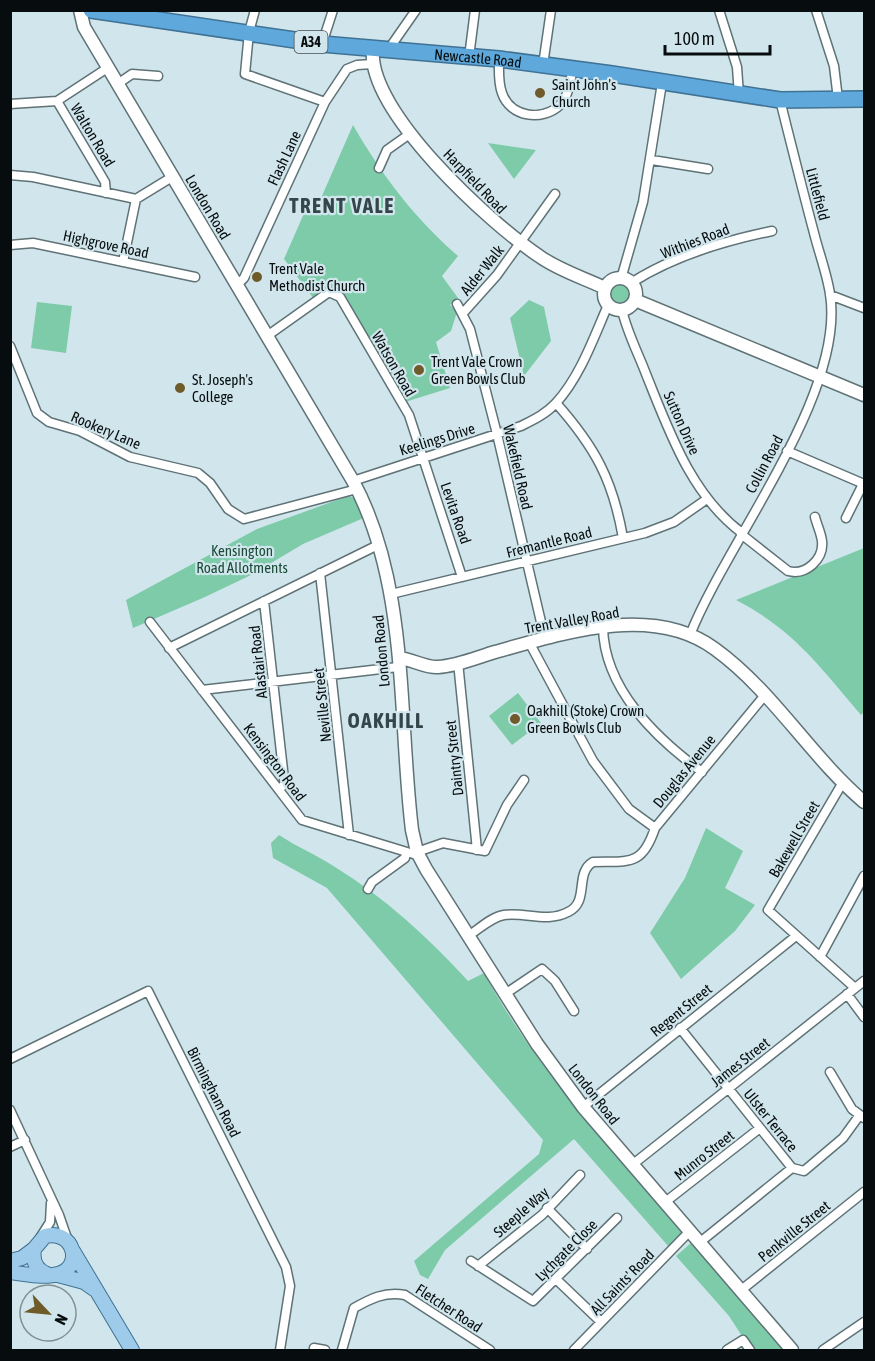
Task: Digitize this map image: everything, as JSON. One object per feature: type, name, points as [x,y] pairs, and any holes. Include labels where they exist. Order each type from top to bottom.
[{"type":"highway","name":"Newcastle Road","points":[[91,10],[322,44],[373,57],[392,51],[499,59],[780,100],[864,99]]},
{"type":"main road","name":"London Road","points":[[80,10],[84,27],[355,485],[380,544],[391,594],[414,854],[505,994],[584,1107],[792,1350]]},
{"type":"main road","name":"Harpfield Road","points":[[373,57],[386,95],[411,133],[462,193],[541,258],[605,288]]},
{"type":"main road","points":[[611,281],[626,281],[636,294],[635,300],[622,310],[608,304],[605,288],[611,281]]},
{"type":"main road","points":[[635,300],[864,395]]},
{"type":"main road","name":"Trent Valley Road","points":[[398,663],[437,667],[529,642],[603,627],[644,625],[675,629],[715,649],[765,695],[843,782],[863,797]]},
{"type":"main road","points":[[10,1261],[22,1258],[52,1235],[70,1246],[132,1350]]},
{"type":"main road","points":[[36,1246],[34,1262],[38,1268],[84,1282],[94,1289]]},
{"type":"main road","points":[[10,1272],[52,1274],[70,1265],[70,1246]]},
{"type":"street","points":[[255,10],[249,32],[245,74],[325,102]]},
{"type":"street","points":[[322,44],[333,10]]},
{"type":"street","points":[[392,51],[393,42],[416,10]]},
{"type":"street","points":[[469,57],[475,10]]},
{"type":"street","points":[[543,65],[551,10]]},
{"type":"street","points":[[720,10],[737,67],[739,95]]},
{"type":"street","points":[[816,10],[834,66],[838,99]]},
{"type":"street","name":"Flash Lane","points":[[238,284],[244,278],[325,102],[346,69],[373,57]]},
{"type":"street","points":[[499,59],[502,93],[512,109],[529,116],[543,114],[561,105],[567,93],[573,69]]},
{"type":"street","points":[[57,101],[109,67]]},
{"type":"street","points":[[119,83],[132,74],[158,76]]},
{"type":"street","points":[[626,281],[652,160],[663,83]]},
{"type":"street","name":"Littlefield","points":[[780,100],[830,295]]},
{"type":"street","name":"Walton Road","points":[[10,104],[57,101],[105,182],[106,193]]},
{"type":"street","points":[[379,168],[387,150],[411,133]]},
{"type":"street","points":[[652,160],[708,169]]},
{"type":"street","points":[[10,175],[136,199],[172,177]]},
{"type":"street","name":"Alder Walk","points":[[463,313],[498,275],[555,194]]},
{"type":"street","points":[[123,262],[136,199]]},
{"type":"street","name":"Withies Road","points":[[626,281],[728,240],[772,231]]},
{"type":"street","name":"Highgrove Road","points":[[10,245],[33,243],[195,277]]},
{"type":"street","name":"Watson Road","points":[[267,336],[329,292],[339,297],[409,415],[424,458]]},
{"type":"street","points":[[830,295],[864,308]]},
{"type":"street","name":"Collin Road","points":[[690,635],[787,451],[820,377],[830,337],[830,295]]},
{"type":"street","name":"Wakefield Road","points":[[457,304],[463,313],[497,434],[545,639]]},
{"type":"street","name":"Keelings Drive","points":[[355,485],[424,458],[497,434],[540,416],[556,403],[577,371],[608,304]]},
{"type":"street","name":"Sutton Drive","points":[[622,310],[674,440],[707,499],[723,517],[788,571],[794,573],[808,568],[818,558],[821,550],[815,517]]},
{"type":"street","name":"Rookery Lane","points":[[10,346],[37,413],[43,418],[80,431],[130,458],[198,473],[210,483],[228,509],[244,519],[355,485]]},
{"type":"street","points":[[556,403],[597,455],[618,506],[623,538]]},
{"type":"street","points":[[787,451],[864,484],[846,518]]},
{"type":"street","name":"Levita Road","points":[[424,458],[435,501],[452,540],[462,577]]},
{"type":"street","name":"Fremantle Road","points":[[391,594],[623,538],[674,522],[707,499]]},
{"type":"street","points":[[169,648],[380,544]]},
{"type":"street","name":"Neville Street","points":[[321,573],[349,835]]},
{"type":"street","name":"Alastair Road","points":[[264,601],[285,784],[279,789]]},
{"type":"street","name":"Kensington Road","points":[[150,622],[302,820],[414,854]]},
{"type":"street","points":[[603,627],[603,637],[615,676],[626,696],[652,729],[702,772]]},
{"type":"street","name":"Douglas Avenue","points":[[529,642],[593,760],[629,809],[642,822],[655,828],[765,695]]},
{"type":"street","name":"Daintry Street","points":[[458,662],[477,850]]},
{"type":"street","points":[[202,690],[332,675],[398,663]]},
{"type":"street","points":[[368,889],[372,882],[405,858],[443,843],[477,850],[488,849],[507,805],[524,780]]},
{"type":"street","name":"Bakewell Street","points":[[796,936],[768,910],[843,782]]},
{"type":"street","points":[[468,936],[500,916],[540,918],[568,913],[580,900],[583,877],[588,865],[593,862],[638,859],[645,853],[655,828]]},
{"type":"street","points":[[820,957],[864,876]]},
{"type":"street","points":[[796,936],[855,988]]},
{"type":"street","name":"Regent Street","points":[[584,1107],[796,936]]},
{"type":"street","points":[[505,994],[542,969],[555,981],[574,1011]]},
{"type":"street","name":"James Street","points":[[632,1165],[864,981]]},
{"type":"street","name":"Birmingham Road","points":[[10,1059],[148,991],[286,1267],[290,1286],[280,1350]]},
{"type":"street","points":[[847,994],[864,1017]]},
{"type":"street","name":"Ulster Terrace","points":[[680,1028],[792,1167]]},
{"type":"street","points":[[699,1243],[792,1167],[804,1171],[843,1138],[862,1117],[829,1077]]},
{"type":"street","points":[[10,1110],[70,1246]]},
{"type":"street","name":"Munro Street","points":[[664,1203],[760,1128]]},
{"type":"street","points":[[10,1147],[25,1140]]},
{"type":"street","name":"Steeple Way","points":[[533,1301],[474,1264],[547,1208],[580,1175]]},
{"type":"street","name":"Penkville Street","points":[[740,1291],[864,1192]]},
{"type":"street","points":[[36,1246],[50,1222],[50,1197]]},
{"type":"street","points":[[547,1208],[587,1249]]},
{"type":"street","name":"Lychgate Close","points":[[533,1301],[557,1280],[617,1218]]},
{"type":"street","name":"All Saints' Road","points":[[574,1350],[689,1232]]},
{"type":"street","points":[[557,1280],[601,1322]]},
{"type":"street","name":"Fletcher Road","points":[[342,1350],[354,1308],[392,1293],[405,1295],[490,1350]]},
{"type":"street","points":[[823,1350],[864,1322]]},
{"type":"street","points":[[727,1350],[743,1340],[750,1350]]},
{"type":"street","points":[[314,1348],[325,1350]]},
{"type":"green space","points":[[353,125],[375,161],[400,195],[427,227],[458,256],[442,276],[458,298],[450,305],[457,312],[451,331],[436,342],[450,388],[405,402],[340,291],[329,288],[314,299],[284,259],[309,202],[318,205]]},
{"type":"green space","points":[[488,143],[536,150],[514,179]]},
{"type":"green space","points":[[620,283],[628,286],[631,294],[628,302],[620,305],[612,302],[609,294],[612,286]]},
{"type":"green space","points":[[529,300],[544,307],[551,341],[524,376],[510,318]]},
{"type":"green space","points":[[37,302],[72,306],[66,353],[31,348]]},
{"type":"green space","name":"Kensington Road Allotments","points":[[348,496],[356,498],[366,517],[303,544],[251,575],[205,597],[133,628],[126,600],[257,529]]},
{"type":"green space","points":[[864,548],[864,712],[861,715],[819,665],[790,637],[736,600]]},
{"type":"green space","name":"Oakhill (Stoke) Crown Green Bowls Club","points":[[518,693],[541,723],[512,745],[489,716]]},
{"type":"green space","points":[[706,828],[743,851],[725,888],[755,905],[735,931],[681,979],[650,933],[685,878]]},
{"type":"green space","points":[[279,835],[328,863],[389,905],[438,949],[468,981],[484,973],[551,1076],[602,1140],[682,1233],[669,1247],[574,1139],[445,1250],[428,1279],[420,1275],[414,1261],[539,1154],[543,1140],[327,888],[273,858],[271,843]]},
{"type":"green space","points":[[692,1242],[786,1350],[751,1350],[729,1316],[676,1256]]},
{"type":"place","name":"Saint John's Church","points":[[540,93]]},
{"type":"place","name":"Trent Vale Methodist Church","points":[[257,277]]},
{"type":"place","name":"Trent Vale Crown Green Bowls Club","points":[[419,370]]},
{"type":"place","name":"St. Joseph's College","points":[[180,388]]},
{"type":"place","name":"Oakhill (Stoke) Crown Green Bowls Club","points":[[515,719]]},
{"type":"district","name":"TRENT VALE","points":[[342,205]]},
{"type":"district","name":"OAKHILL","points":[[386,720]]}]
